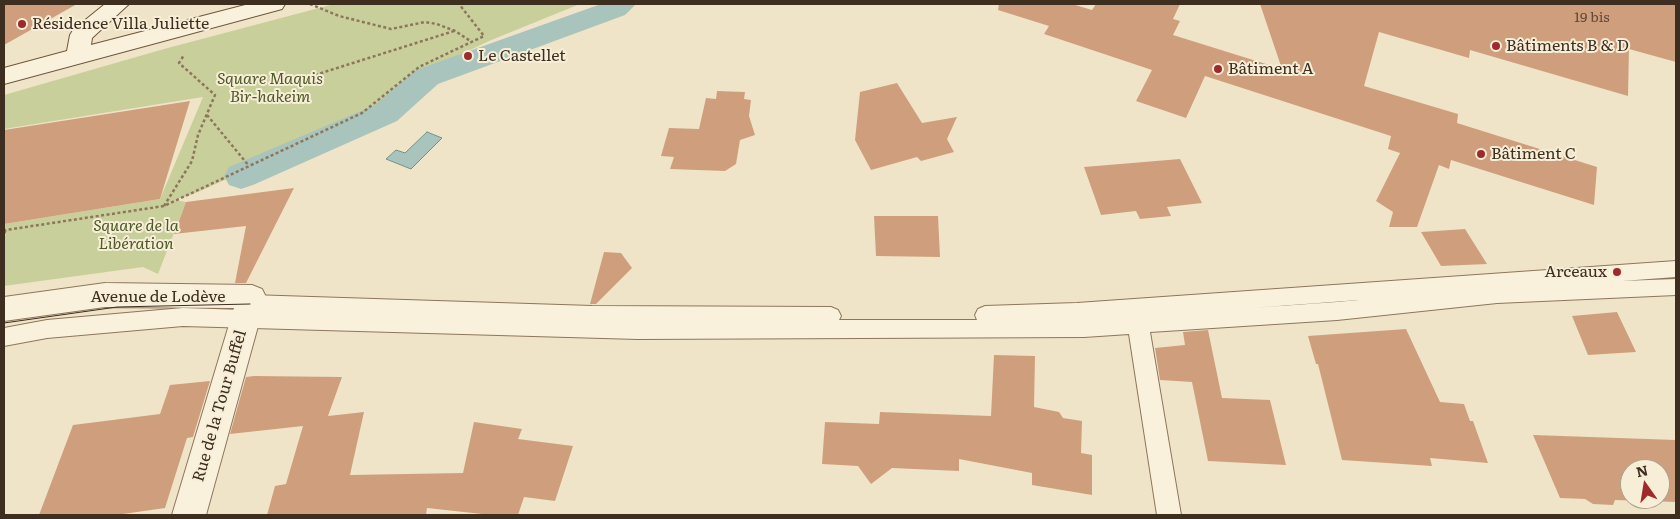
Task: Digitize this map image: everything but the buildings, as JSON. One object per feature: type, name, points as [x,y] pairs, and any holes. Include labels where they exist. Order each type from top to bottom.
[{"type":"street","points":[[78,55],[82,35],[118,4]]},
{"type":"street","points":[[4,76],[274,4]]},
{"type":"street","name":"Avenue de Lodève","points":[[4,309],[105,295],[250,307]]},
{"type":"street","name":"Rue de la Tour Buffel","points":[[188,515],[250,307]]},
{"type":"lane","points":[[4,337],[47,329],[119,321],[183,317],[250,307],[638,330],[1084,328],[1137,316],[1676,269]]},
{"type":"lane","points":[[1137,316],[1337,311],[1515,294],[1676,287]]},
{"type":"lane","points":[[1137,316],[1169,515]]},
{"type":"path","points":[[310,4],[339,16],[390,29],[425,22],[455,31],[473,42]]},
{"type":"path","points":[[4,233],[6,230],[164,206],[362,113],[419,68],[484,36],[459,4]]},
{"type":"path","points":[[315,75],[455,31]]},
{"type":"path","points":[[164,206],[192,161],[198,136],[215,95],[179,63],[187,50]]},
{"type":"path","points":[[207,115],[249,166]]},
{"type":"green space","name":"Square Maquis Bir-hakeim","points":[[334,4],[580,4],[489,41],[407,80],[376,112],[198,192],[175,200],[186,202],[158,274],[143,267],[4,286],[4,224],[160,199],[203,97],[4,129],[4,95],[164,49]]},
{"type":"water","points":[[427,132],[442,138],[411,169],[386,159],[396,150],[405,153]]},
{"type":"waterway","points":[[241,176],[386,113],[427,77],[615,9],[622,4]]},
{"type":"tram line","points":[[4,323],[117,307],[250,304]]},
{"type":"place","name":"Résidence Villa Juliette","points":[[22,24]]},
{"type":"place","name":"Bâtiments B & D","points":[[1496,46]]},
{"type":"place","name":"Le Castellet","points":[[468,56]]},
{"type":"place","name":"Bâtiment A","points":[[1218,69]]},
{"type":"place","name":"Bâtiment C","points":[[1481,154]]},
{"type":"place","name":"Arceaux","points":[[1617,272]]},
{"type":"park label","name":"Square de la Libération","points":[[136,235]]}]
